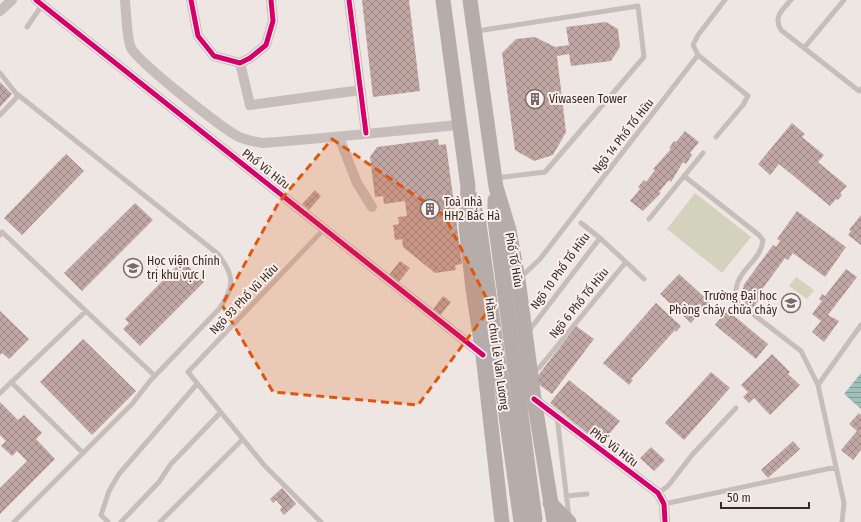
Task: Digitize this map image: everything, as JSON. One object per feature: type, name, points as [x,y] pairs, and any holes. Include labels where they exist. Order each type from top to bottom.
[{"type":"main road","points":[[443,0],[468,188],[466,226],[473,289],[483,354],[500,518]]},
{"type":"main road","name":"Phố Tố Hữu","points":[[470,0],[495,183],[509,230],[518,279],[530,374],[554,522]]},
{"type":"main road","name":"Hầm chui Lê Văn Lương","points":[[495,183],[495,221],[535,519]]},
{"type":"main road","name":"Hầm chui Lê Văn Lương","points":[[468,188],[479,224],[521,522]]},
{"type":"main road","points":[[550,502],[569,522]]},
{"type":"street","points":[[0,11],[12,0]]},
{"type":"street","points":[[125,0],[130,48],[142,61],[238,136],[251,141],[263,143],[339,138],[366,133],[459,125]]},
{"type":"street","points":[[191,0],[198,36],[214,56],[240,62],[250,58],[266,45],[273,21],[271,0]]},
{"type":"street","points":[[349,0],[366,133]]},
{"type":"street","name":"Phố Vũ Hữu","points":[[39,3],[483,354]]},
{"type":"street","points":[[240,62],[250,105],[361,90]]},
{"type":"street","points":[[339,138],[358,182],[372,207]]},
{"type":"street","name":"Phố Vũ Hữu","points":[[534,399],[658,494],[664,504],[665,522]]},
{"type":"lane","points":[[716,137],[743,105],[748,96],[698,55],[693,45],[698,35],[726,0]]},
{"type":"lane","points":[[791,0],[778,16],[777,23],[781,30],[859,91],[861,88]]},
{"type":"lane","points":[[804,48],[844,0]]},
{"type":"lane","points":[[27,27],[39,3]]},
{"type":"lane","points":[[474,31],[638,6],[644,57],[545,172],[495,183]]},
{"type":"lane","name":"Ngõ 14 Phố Tố Hữu","points":[[518,279],[540,259],[698,55]]},
{"type":"lane","points":[[0,73],[17,94],[218,254],[228,268],[231,282],[227,297],[219,309],[155,376],[132,404],[14,522]]},
{"type":"lane","points":[[0,114],[18,96],[17,94]]},
{"type":"lane","points":[[648,219],[703,153]]},
{"type":"lane","points":[[684,176],[759,235],[763,240],[762,248],[746,268],[736,284],[736,301],[801,351],[818,385],[844,502],[842,522]]},
{"type":"lane","name":"Ngõ 10 Phố Tố Hữu","points":[[526,335],[600,238],[581,223]]},
{"type":"lane","name":"Ngõ 93 Phố Vũ Hữu","points":[[197,384],[188,372],[325,228]]},
{"type":"lane","points":[[0,234],[2,232],[155,376]]},
{"type":"lane","points":[[600,238],[644,279]]},
{"type":"lane","name":"Ngõ 6 Phố Tố Hữu","points":[[530,374],[539,368],[626,262]]},
{"type":"lane","points":[[0,393],[86,311]]},
{"type":"lane","points":[[818,385],[861,325]]},
{"type":"lane","points":[[11,382],[83,453]]},
{"type":"lane","points":[[108,522],[101,515],[109,491],[120,474],[197,384],[264,466],[320,522]]},
{"type":"lane","points":[[658,494],[668,486],[692,455],[736,408]]},
{"type":"lane","points":[[121,522],[159,482],[171,464],[220,413]]},
{"type":"lane","points":[[557,416],[569,522]]},
{"type":"lane","points":[[160,522],[242,440]]},
{"type":"lane","points":[[664,504],[836,468]]},
{"type":"lane","points":[[566,496],[587,494]]},
{"type":"highlighted area","points":[[332,139],[444,215],[491,307],[418,405],[273,392],[222,305],[279,202]]},
{"type":"green space","points":[[695,193],[751,237],[722,273],[667,229]]},
{"type":"green space","points":[[796,277],[814,290],[807,299],[789,286]]},
{"type":"water","points":[[861,373],[861,409],[844,394]]},
{"type":"building","points":[[362,0],[409,0],[420,91],[373,97]]},
{"type":"building","name":"Viwaseen Tower","points":[[606,22],[618,29],[620,47],[611,61],[571,66],[569,54],[557,56],[566,132],[553,155],[534,161],[515,150],[502,53],[516,39],[535,37],[555,47],[569,45],[566,27]]},
{"type":"building","points":[[0,82],[12,94],[0,107]]},
{"type":"building","points":[[792,123],[805,134],[802,137],[824,155],[818,162],[847,186],[840,193],[842,195],[838,200],[836,199],[830,206],[779,164],[770,175],[758,164]]},
{"type":"building","points":[[685,131],[699,142],[690,153],[692,155],[686,164],[683,162],[671,182],[669,180],[659,192],[661,193],[643,211],[630,201],[640,189],[638,187],[644,180],[646,182],[655,170],[653,169],[671,149],[669,148],[674,141],[676,142]]},
{"type":"building","name":"Toà nhà HH2 Bắc Hà","points":[[438,139],[439,145],[446,144],[462,264],[455,265],[456,270],[435,273],[403,247],[402,239],[395,240],[393,225],[399,224],[398,217],[407,216],[405,201],[384,204],[383,196],[375,197],[370,157],[377,147]]},
{"type":"building","points":[[66,154],[84,171],[22,235],[4,218]]},
{"type":"building","points":[[315,190],[321,196],[309,210],[302,204]]},
{"type":"building","points":[[135,203],[153,220],[82,291],[64,273]]},
{"type":"building","points":[[797,211],[846,247],[825,277],[793,253],[788,260],[785,258],[758,295],[761,297],[752,309],[739,300],[742,295],[740,293],[744,287],[743,286],[773,245],[776,247],[780,241],[777,239]]},
{"type":"building","points":[[861,215],[861,245],[848,235],[851,231],[849,230]]},
{"type":"building","points":[[400,261],[410,268],[397,284],[388,276]]},
{"type":"building","points":[[186,264],[204,282],[140,346],[123,329],[129,323],[125,319],[177,266],[181,270]]},
{"type":"building","points":[[846,269],[857,277],[828,315],[839,321],[824,342],[812,332],[821,321],[812,314],[822,301],[819,299],[822,294],[825,296]]},
{"type":"building","points":[[679,274],[710,302],[691,323],[660,294]]},
{"type":"building","points":[[443,296],[451,302],[438,318],[431,312]]},
{"type":"building","points":[[656,303],[681,326],[676,332],[675,330],[631,379],[633,380],[629,385],[603,363]]},
{"type":"building","points":[[727,310],[768,344],[756,359],[715,325]]},
{"type":"building","points":[[0,311],[29,339],[9,359],[2,353],[0,355]]},
{"type":"building","points":[[576,326],[594,339],[552,394],[534,381]]},
{"type":"building","points":[[83,339],[136,391],[92,435],[40,382]]},
{"type":"building","points":[[772,354],[790,372],[788,374],[800,385],[770,415],[754,398],[749,403],[743,397],[748,392],[741,385]]},
{"type":"building","points":[[711,372],[730,388],[684,440],[665,423]]},
{"type":"building","points":[[569,380],[620,421],[601,444],[550,403]]},
{"type":"building","points":[[0,402],[18,420],[24,415],[42,433],[36,439],[55,459],[0,514],[0,488],[27,461],[17,451],[12,456],[1,446],[6,441],[0,435]]},
{"type":"building","points":[[859,413],[861,415],[861,450],[853,460],[841,450],[857,431],[849,424]]},
{"type":"building","points":[[793,441],[800,449],[768,478],[761,470]]},
{"type":"building","points":[[651,447],[665,460],[654,471],[640,458]]},
{"type":"building","points":[[282,488],[296,504],[284,515],[280,510],[282,507],[276,500],[273,503],[270,499]]},
{"type":"cycle path","points":[[36,0],[483,355]]},
{"type":"cycle path","points":[[191,0],[198,36],[214,56],[240,63],[250,58],[266,45],[273,21],[271,0]]},
{"type":"cycle path","points":[[349,0],[366,133]]},
{"type":"cycle path","points":[[534,399],[658,493],[664,504],[665,522]]},
{"type":"place","name":"Viwaseen Tower","points":[[535,99]]},
{"type":"place","name":"Toà nhà HH2 Bắc Hà","points":[[430,209]]},
{"type":"place","name":"Học viện Chính trị khu vực I","points":[[133,268]]},
{"type":"place","name":"Trường Đại học Phòng cháy chữa cháy","points":[[791,303]]}]
